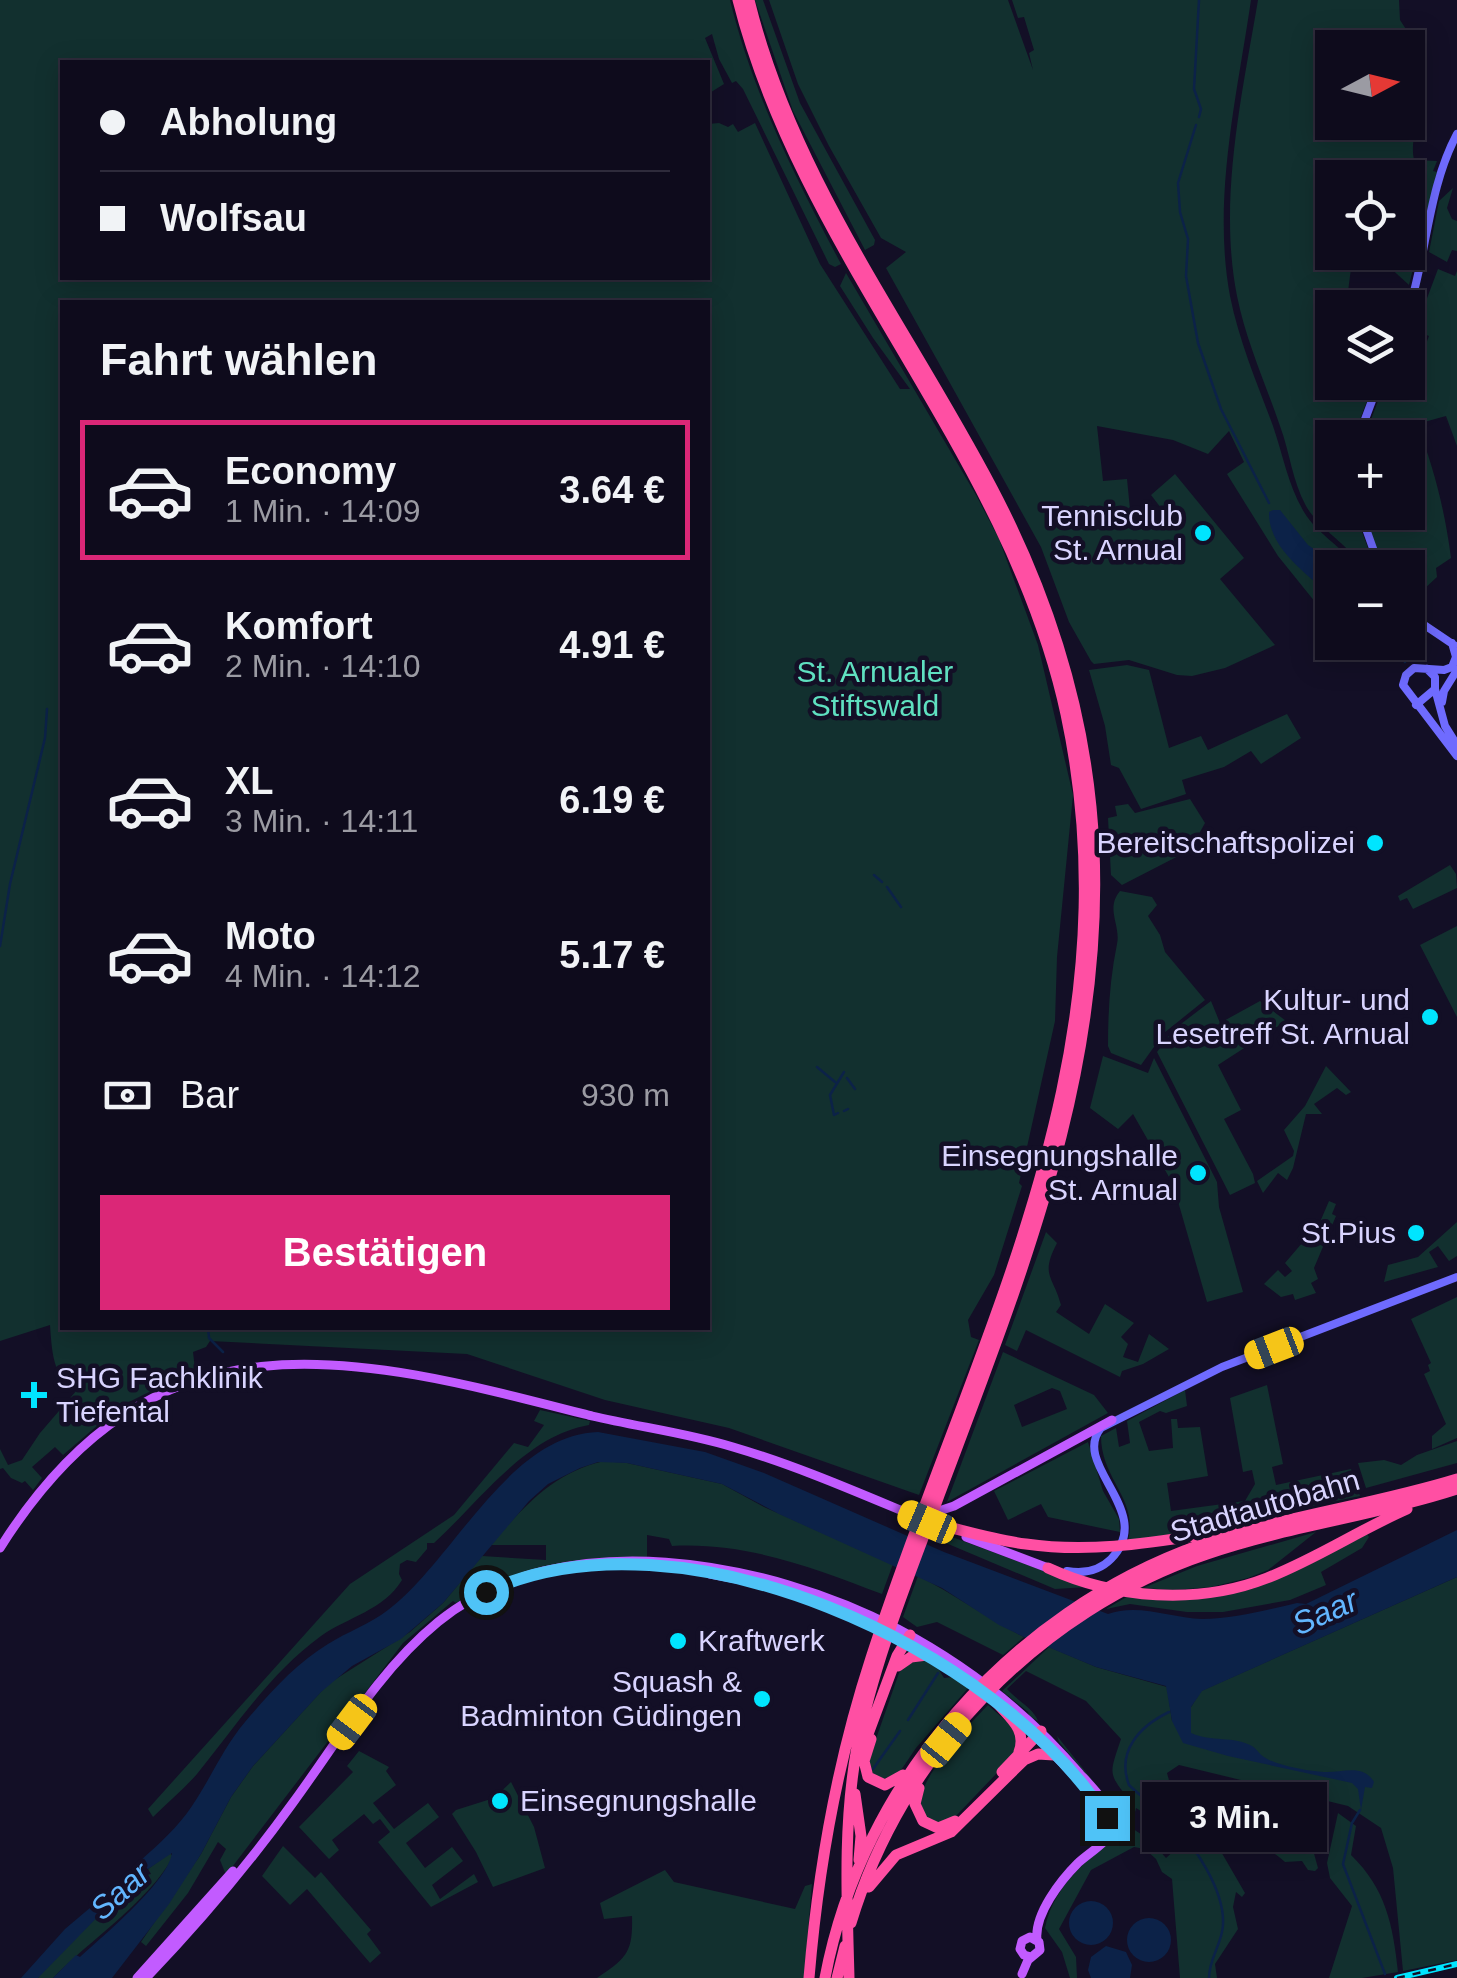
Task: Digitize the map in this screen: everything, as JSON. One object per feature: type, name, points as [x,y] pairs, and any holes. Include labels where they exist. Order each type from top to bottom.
[{"type":"highway","points":[[738,0],[782,128],[997,520],[1037,614],[1060,688],[1078,782],[1085,863],[1078,1043],[1050,1188],[861,1690],[839,1776],[817,1900],[809,1978]]},
{"type":"highway","points":[[748,0],[786,112],[845,245]]},
{"type":"highway","points":[[850,1978],[847,1838],[858,1746],[888,1635],[942,1473]]},
{"type":"highway","name":"Stadtautobahn","points":[[861,1888],[925,1759],[957,1719],[1087,1612],[1138,1578],[1204,1544],[1267,1525],[1380,1510],[1457,1478]]},
{"type":"highway","points":[[1048,1568],[1131,1592],[1204,1593],[1270,1577],[1359,1532],[1380,1510],[1457,1490]]},
{"type":"highway","name":"Stadtautobahn","points":[[1138,1578],[1352,1511]]},
{"type":"highway","points":[[927,1522],[1030,1545],[1108,1548],[1267,1525]]},
{"type":"highway","points":[[870,1624],[886,1636],[897,1661],[865,1754],[864,1768],[872,1781],[890,1785],[925,1759]]},
{"type":"highway","points":[[861,1888],[855,1772],[907,1640]]},
{"type":"highway","points":[[897,1661],[928,1655]]},
{"type":"highway","points":[[997,1703],[1022,1734],[1017,1756]]},
{"type":"highway","points":[[925,1759],[915,1804],[922,1821],[938,1828],[958,1819],[1040,1735]]},
{"type":"highway","points":[[992,1791],[1040,1735]]},
{"type":"highway","points":[[825,1978],[861,1888],[896,1854],[941,1838],[958,1826],[1030,1756],[1054,1756]]},
{"type":"highway","points":[[836,1978],[847,1916]]},
{"type":"main road","points":[[0,1548],[37,1495],[99,1431],[141,1402],[226,1371],[272,1366],[359,1367],[454,1381],[732,1446],[1048,1568]]},
{"type":"main road","points":[[879,1502],[915,1513],[944,1511],[1112,1420]]},
{"type":"main road","points":[[146,1978],[229,1885],[382,1680],[437,1622],[498,1586],[578,1566],[638,1560],[743,1574],[848,1606],[997,1692],[1101,1799],[1115,1823],[1111,1834],[1066,1876],[1032,1938],[1021,1944],[1026,1955],[1022,1976]]},
{"type":"main road","points":[[578,1566],[654,1567],[729,1577],[772,1588],[907,1640],[1040,1735],[1108,1822],[1105,1832],[1058,1878],[1032,1938]]},
{"type":"main road","points":[[137,1978],[308,1780]]},
{"type":"main road","points":[[1026,1955],[1040,1950],[1032,1938]]},
{"type":"street","points":[[1414,290],[1438,182],[1457,134]]},
{"type":"street","points":[[1425,626],[1454,646],[1456,656],[1452,667],[1444,670],[1414,668],[1406,675],[1404,687],[1457,756]]},
{"type":"street","points":[[1427,669],[1435,677],[1441,712],[1457,746]]},
{"type":"street","points":[[1441,712],[1448,685],[1457,670]]},
{"type":"street","points":[[1414,701],[1448,685]]},
{"type":"street","points":[[1048,1568],[1091,1571],[1106,1564],[1121,1545],[1125,1516],[1104,1479],[1096,1439],[1098,1430],[1112,1420],[1222,1368],[1457,1277]]},
{"type":"street","points":[[1078,1437],[1096,1439]]},
{"type":"green space","name":"St. Arnualer Stiftswald","points":[[0,0],[730,0],[763,102],[841,264],[835,267],[829,264],[743,89],[736,81],[732,83],[719,59],[712,34],[705,38],[724,84],[710,93],[710,60],[60,60],[60,280],[710,280],[710,124],[728,127],[733,124],[738,132],[755,123],[820,264],[900,389],[910,389],[840,286],[846,273],[999,539],[1038,645],[1073,795],[1057,957],[1055,1021],[1019,1183],[1022,1186],[994,1275],[968,1320],[971,1337],[979,1340],[919,1495],[729,1428],[605,1400],[467,1354],[210,1341],[193,1352],[195,1369],[119,1407],[63,1455],[55,1447],[32,1467],[42,1478],[33,1490],[25,1481],[11,1478],[0,1469],[0,1449],[8,1465],[22,1460],[77,1390],[58,1371],[50,1325],[0,1341]]},
{"type":"green space","points":[[755,0],[763,0],[800,103],[875,240],[865,250],[793,111]]},
{"type":"green space","points":[[769,0],[1008,0],[1033,70],[1029,53],[1034,50],[1024,17],[1018,18],[1012,0],[1251,0],[1228,148],[1225,259],[1238,329],[1294,491],[1315,530],[1341,550],[1315,550],[1315,602],[1278,556],[1227,474],[1244,462],[1229,431],[1208,454],[1173,440],[1097,426],[1103,481],[1127,479],[1132,529],[1161,508],[1151,495],[1175,474],[1244,558],[1220,579],[1275,645],[1225,668],[1192,676],[1129,660],[1094,664],[1091,661],[1069,622],[1041,547],[886,268],[906,252],[881,238],[798,84]]},
{"type":"green space","points":[[1258,0],[1399,0],[1400,20],[1406,30],[1315,30],[1315,140],[1414,140],[1414,160],[1315,160],[1315,270],[1351,270],[1348,290],[1315,290],[1315,400],[1367,400],[1360,420],[1315,420],[1315,517],[1297,486],[1237,296],[1230,223],[1239,110]]},
{"type":"green space","points":[[1425,160],[1437,161],[1433,171],[1437,172],[1425,220]]},
{"type":"green space","points":[[1453,188],[1447,208],[1457,221],[1457,251],[1452,250],[1447,262],[1429,252],[1439,201]]},
{"type":"green space","points":[[1438,269],[1455,276],[1457,271],[1457,446],[1446,416],[1425,422],[1371,420],[1378,400],[1425,400],[1425,346],[1429,336],[1425,334],[1425,304]]},
{"type":"green space","points":[[1393,270],[1413,270],[1409,285]]},
{"type":"green space","points":[[1425,446],[1446,523],[1451,558],[1436,568],[1437,577],[1425,588],[1425,550],[1377,550],[1370,530],[1425,530]]},
{"type":"green space","points":[[1327,530],[1361,530],[1369,550],[1348,550]]},
{"type":"green space","points":[[1127,665],[1149,670],[1169,748],[1201,736],[1208,750],[1287,714],[1301,738],[1261,764],[1251,751],[1224,767],[1182,780],[1186,794],[1141,809],[1119,768],[1111,765],[1089,670]]},
{"type":"green space","points":[[1190,799],[1205,823],[1190,850],[1122,885],[1111,875],[1108,818],[1117,816],[1115,806],[1128,804],[1135,813]]},
{"type":"green space","points":[[1450,865],[1456,874],[1457,888],[1413,909],[1407,898],[1400,901],[1398,896]]},
{"type":"green space","points":[[1120,891],[1152,897],[1157,905],[1148,916],[1165,952],[1205,1000],[1164,1033],[1141,1065],[1111,1053],[1108,1046],[1118,937],[1114,904]]},
{"type":"green space","points":[[1457,926],[1457,1017],[1420,945]]},
{"type":"green space","points":[[1211,1001],[1220,1023],[1260,1001],[1286,1021],[1218,1065],[1241,1110],[1224,1119],[1255,1183],[1230,1195],[1157,1052],[1173,1030]]},
{"type":"green space","points":[[1103,1056],[1148,1073],[1154,1058],[1217,1182],[1219,1207],[1243,1292],[1207,1302],[1173,1184],[1133,1114],[1118,1129],[1090,1108]]},
{"type":"green space","points":[[1326,1066],[1351,1092],[1346,1095],[1337,1088],[1314,1104],[1322,1114],[1306,1114],[1287,1180],[1278,1173],[1263,1193],[1257,1181],[1293,1156],[1284,1130],[1305,1106]]},
{"type":"green space","points":[[1329,1201],[1336,1204],[1332,1214],[1336,1216],[1314,1268],[1318,1279],[1311,1283],[1316,1293],[1295,1300],[1293,1294],[1281,1297],[1264,1284],[1278,1270],[1285,1277],[1292,1271],[1285,1263],[1320,1222]]},
{"type":"green space","points":[[1457,1222],[1457,1256],[1449,1261],[1438,1246],[1429,1252],[1438,1267],[1384,1282],[1388,1265],[1418,1257]]},
{"type":"green space","points":[[1046,1232],[1057,1243],[1049,1262],[1061,1305],[1056,1312],[1089,1334],[1105,1304],[1134,1323],[1121,1337],[1128,1344],[1123,1357],[1138,1362],[1149,1334],[1169,1349],[1122,1371],[1120,1377],[1026,1330],[1017,1351],[1005,1345]]},
{"type":"green space","points":[[1457,1297],[1457,1438],[1432,1449],[1432,1436],[1446,1424],[1424,1374],[1430,1371],[1431,1363],[1411,1319]]},
{"type":"green space","points":[[1003,1352],[1094,1395],[1108,1413],[947,1502]],"holes":[[[1052,1388],[1060,1391],[1067,1409],[1022,1427],[1014,1405]]]},
{"type":"green space","points":[[1267,1385],[1283,1464],[1272,1467],[1276,1485],[1351,1469],[1360,1496],[1128,1541],[1128,1513],[1107,1465],[1101,1436],[1116,1428],[1119,1447],[1130,1443],[1127,1421],[1185,1390],[1187,1406],[1166,1413],[1160,1411],[1139,1422],[1149,1451],[1173,1448],[1171,1419],[1177,1419],[1178,1428],[1200,1427],[1208,1476],[1167,1483],[1171,1511],[1245,1501],[1255,1484],[1252,1470],[1243,1472],[1230,1398]]},
{"type":"green space","points":[[540,1410],[590,1421],[589,1425],[544,1442],[524,1456],[434,1543],[427,1543],[427,1549],[416,1562],[407,1560],[400,1564],[402,1580],[386,1599],[331,1629],[286,1666],[197,1774],[153,1817],[148,1809],[350,1584],[454,1515],[514,1443],[528,1447],[544,1425],[534,1421]]},
{"type":"green space","points":[[1457,1441],[1457,1463],[1366,1488],[1358,1463],[1384,1460],[1401,1465]]},
{"type":"green space","points":[[1088,1442],[1103,1491],[1119,1519],[1120,1532],[1048,1517],[1041,1504],[1008,1520],[994,1491]]},
{"type":"green space","points":[[604,1461],[722,1484],[764,1507],[893,1564],[882,1594],[780,1559],[727,1548],[672,1546],[669,1539],[647,1535],[647,1558],[596,1560],[548,1568],[453,1601],[403,1643],[226,1875],[220,1860],[226,1849],[218,1842],[188,1893],[146,1946],[141,1942],[201,1854],[231,1797],[253,1766],[328,1684],[410,1632],[443,1603],[482,1556],[546,1560],[546,1545],[490,1545],[554,1483]]},
{"type":"green space","points":[[936,1531],[1087,1587],[1055,1589],[934,1538]]},
{"type":"green space","points":[[1316,1532],[1268,1570],[1248,1578],[1211,1587],[1143,1588],[1197,1566]]},
{"type":"green space","points":[[1366,1533],[1369,1537],[1362,1548],[1321,1572],[1326,1585],[1290,1600],[1223,1612],[1187,1612],[1130,1604],[1106,1609],[1130,1595],[1228,1593]]},
{"type":"green space","points":[[918,1576],[1024,1637],[1003,1655],[937,1622],[917,1627],[903,1617]]},
{"type":"green space","points":[[1457,1577],[1457,1960],[1403,1971],[1393,1868],[1381,1828],[1348,1806],[1179,1765],[1167,1773],[1172,1791],[1192,1821],[1257,1840],[1313,1850],[1318,1868],[1308,1870],[1302,1861],[1285,1862],[1266,1849],[1233,1837],[1216,1843],[1245,1893],[1242,1897],[1236,1892],[1233,1907],[1238,1929],[1215,1964],[1217,1978],[1180,1978],[1172,1879],[1145,1849],[1134,1847],[1091,1870],[1059,1929],[1076,1957],[1077,1978],[1070,1978],[1062,1952],[1045,1928],[1066,1883],[1127,1825],[1150,1840],[1166,1858],[1177,1848],[1160,1825],[1136,1808],[1131,1817],[1127,1818],[1121,1817],[1059,1742],[1057,1736],[1121,1816],[1130,1817],[1134,1806],[1113,1774],[1121,1739],[1086,1701],[1026,1671],[1007,1689],[1038,1721],[1002,1691],[1049,1647],[1096,1667],[1167,1687],[1172,1721],[1189,1723],[1191,1707],[1201,1691]]},
{"type":"green space","points":[[930,1660],[944,1678],[953,1677],[969,1687],[899,1773],[880,1780],[870,1771],[870,1756],[899,1673],[907,1662]]},
{"type":"green space","points":[[988,1705],[1017,1731],[1016,1753],[955,1817],[939,1824],[920,1811],[924,1786],[944,1755]]},
{"type":"green space","points":[[359,1751],[389,1767],[386,1771],[396,1785],[373,1803],[394,1829],[428,1803],[439,1817],[406,1843],[425,1868],[452,1847],[463,1861],[432,1885],[440,1899],[474,1874],[478,1882],[431,1907],[378,1842],[390,1832],[380,1819],[373,1824],[364,1814],[332,1840],[339,1850],[329,1859],[299,1827],[353,1772],[347,1766]]},
{"type":"green space","points":[[511,1782],[534,1827],[545,1868],[493,1887],[452,1814],[494,1798]]},
{"type":"green space","points":[[1338,1813],[1356,1826],[1351,1855],[1372,1881],[1386,1909],[1398,1972],[1329,1978],[1352,1906],[1330,1878],[1327,1863]]},
{"type":"green space","points":[[283,1846],[315,1878],[321,1872],[371,1930],[367,1934],[381,1953],[370,1963],[307,1889],[290,1905],[262,1876]]},
{"type":"green space","points":[[170,1853],[173,1857],[162,1874],[134,1905],[53,1978],[38,1978],[93,1919],[151,1874],[148,1869]]},
{"type":"green space","points":[[665,1870],[674,1882],[795,1909],[805,1886],[812,1884],[804,1978],[597,1978],[626,1953],[632,1928],[632,1916],[604,1919],[600,1903]]},
{"type":"water","points":[[1280,510],[1315,550],[1315,582],[1282,549],[1270,525],[1269,512]]},
{"type":"water","name":"Saar","points":[[598,1432],[705,1452],[764,1473],[944,1552],[1108,1614],[1143,1610],[1214,1619],[1306,1604],[1457,1530],[1457,1577],[1202,1691],[1191,1707],[1191,1733],[1245,1743],[1262,1756],[1293,1768],[1352,1770],[1369,1776],[1374,1782],[1372,1788],[1365,1787],[1361,1810],[1358,1789],[1352,1783],[1183,1743],[1172,1721],[1166,1686],[1096,1667],[1024,1637],[942,1588],[722,1484],[627,1463],[598,1462],[548,1484],[443,1603],[401,1639],[352,1666],[321,1692],[253,1766],[169,1904],[112,1978],[53,1978],[133,1908],[159,1879],[172,1853],[148,1869],[145,1867],[117,1893],[38,1978],[21,1978],[65,1929],[142,1864],[140,1861],[174,1828],[237,1732],[294,1670],[328,1644],[388,1610],[436,1562],[509,1476],[536,1454],[566,1438]]},
{"type":"water","points":[[1091,1901],[1106,1908],[1113,1923],[1106,1938],[1091,1945],[1076,1938],[1069,1923],[1076,1908]]},
{"type":"water","points":[[1149,1918],[1165,1924],[1171,1940],[1165,1956],[1149,1962],[1133,1956],[1127,1940],[1133,1924]]},
{"type":"water","points":[[1106,1946],[1126,1952],[1132,1965],[1130,1978],[1091,1978],[1091,1957]]},
{"type":"waterway","points":[[1199,0],[1194,89],[1201,109],[1199,117]]},
{"type":"waterway","points":[[1196,125],[1178,183],[1180,212],[1188,239],[1186,276],[1198,343],[1221,409],[1269,503]]},
{"type":"waterway","points":[[0,946],[10,884],[45,738],[47,709]]},
{"type":"waterway","points":[[874,875],[882,882]]},
{"type":"waterway","points":[[887,887],[901,907]]},
{"type":"waterway","points":[[817,1067],[835,1082]]},
{"type":"waterway","points":[[838,1113],[834,1115],[830,1095],[844,1072]]},
{"type":"waterway","points":[[847,1078],[855,1089]]},
{"type":"waterway","points":[[844,1111],[848,1109]]},
{"type":"waterway","points":[[208,1330],[209,1338],[223,1352]]},
{"type":"waterway","points":[[908,1720],[938,1673]]},
{"type":"waterway","points":[[1169,1712],[1133,1741],[1126,1773],[1129,1785],[1189,1842],[1219,1897],[1223,1925],[1209,1978]]},
{"type":"waterway","points":[[873,1769],[900,1731]]},
{"type":"waterway","points":[[1360,1810],[1352,1823],[1343,1864],[1385,1974]]},
{"type":"railway","points":[[1397,1978],[1457,1964]]},
{"type":"place","name":"Tennisclub St. Arnual","points":[[1203,533]]},
{"type":"place","name":"Bereitschaftspolizei","points":[[1375,843]]},
{"type":"place","name":"Kultur- und Lesetreff St. Arnual","points":[[1430,1017]]},
{"type":"place","name":"Einsegnungshalle St. Arnual","points":[[1198,1173]]},
{"type":"place","name":"St.Pius","points":[[1416,1233]]},
{"type":"place","name":"SHG Fachklinik Tiefental","points":[[34,1395]]},
{"type":"place","name":"Kraftwerk","points":[[678,1641]]},
{"type":"place","name":"Squash & Badminton Güdingen","points":[[762,1699]]},
{"type":"place","name":"Einsegnungshalle","points":[[500,1801]]},
{"type":"route","points":[[486,1592],[564,1568],[636,1566],[729,1577],[830,1608],[898,1638],[992,1699],[1030,1730],[1107,1818]]}]
